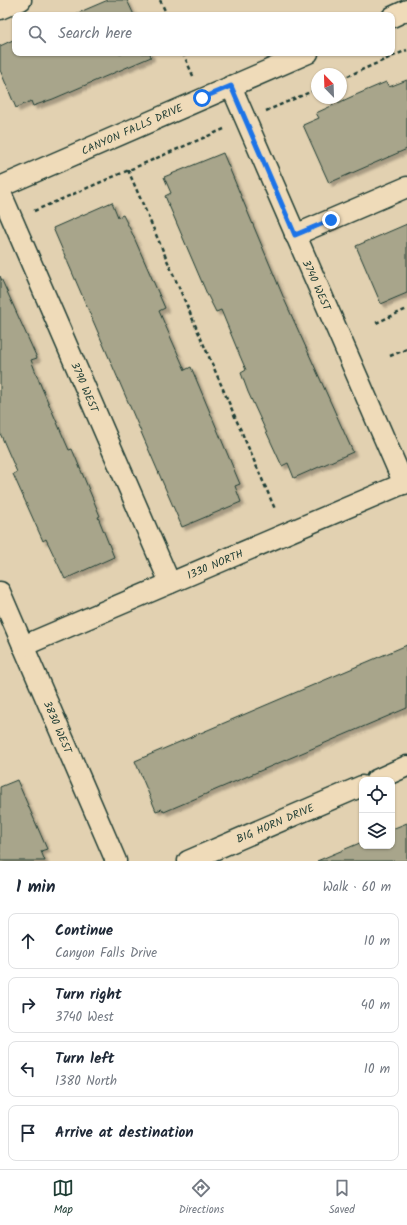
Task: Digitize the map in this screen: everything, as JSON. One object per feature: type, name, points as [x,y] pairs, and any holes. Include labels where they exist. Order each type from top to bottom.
[{"type":"street","points":[[0,9],[21,0]]},
{"type":"street","name":"CANYON FALLS DRIVE","points":[[0,187],[301,56]]},
{"type":"street","name":"3740 WEST","points":[[231,86],[405,483]]},
{"type":"street","points":[[295,235],[407,187]]},
{"type":"street","name":"3790 WEST","points":[[0,192],[170,583]]},
{"type":"street","name":"1330 NORTH","points":[[23,646],[405,483]]},
{"type":"street","name":"3830 WEST","points":[[0,592],[116,861]]},
{"type":"street","points":[[383,777],[407,766]]},
{"type":"street","name":"BIG HORN DRIVE","points":[[188,861],[359,787]]},
{"type":"path","points":[[160,0],[166,12]]},
{"type":"path","points":[[395,55],[407,50]]},
{"type":"path","points":[[184,56],[194,78]]},
{"type":"path","points":[[347,76],[393,56]]},
{"type":"path","points":[[260,113],[311,92]]},
{"type":"path","points":[[12,220],[230,126]]},
{"type":"path","points":[[128,170],[275,509]]},
{"type":"path","points":[[376,323],[407,309]]},
{"type":"path","points":[[390,356],[407,348]]},
{"type":"building","points":[[108,0],[127,0],[133,12],[80,12]]},
{"type":"building","points":[[12,40],[12,56],[151,57],[53,99],[33,106],[31,101],[16,108],[0,70],[0,46]]},
{"type":"building","points":[[407,80],[407,149],[329,183],[303,125],[319,118],[316,113],[336,104],[347,104],[347,99],[351,97],[386,82],[389,87]]},
{"type":"building","points":[[223,153],[285,301],[353,452],[294,478],[288,463],[282,466],[248,392],[241,373],[246,370],[221,310],[216,312],[207,294],[165,196],[171,193],[164,177]]},
{"type":"building","points":[[112,202],[118,217],[123,215],[132,233],[165,308],[159,311],[185,370],[191,367],[240,484],[235,486],[241,502],[182,527],[53,228]]},
{"type":"building","points":[[407,224],[407,293],[381,304],[356,246]]},
{"type":"building","points":[[0,276],[37,358],[31,360],[41,386],[69,450],[72,449],[100,516],[98,517],[114,557],[65,579],[46,539],[43,541],[13,474],[17,472],[0,433]]},
{"type":"building","points":[[407,645],[407,708],[164,812],[162,809],[156,811],[135,761]]},
{"type":"building","points":[[17,780],[47,849],[41,851],[45,861],[0,861],[0,787]]},
{"type":"building","points":[[407,823],[407,861],[317,861],[359,843],[359,849],[395,849],[395,828]]},
{"type":"route","points":[[202,98],[231,86],[295,235],[331,220]]}]
